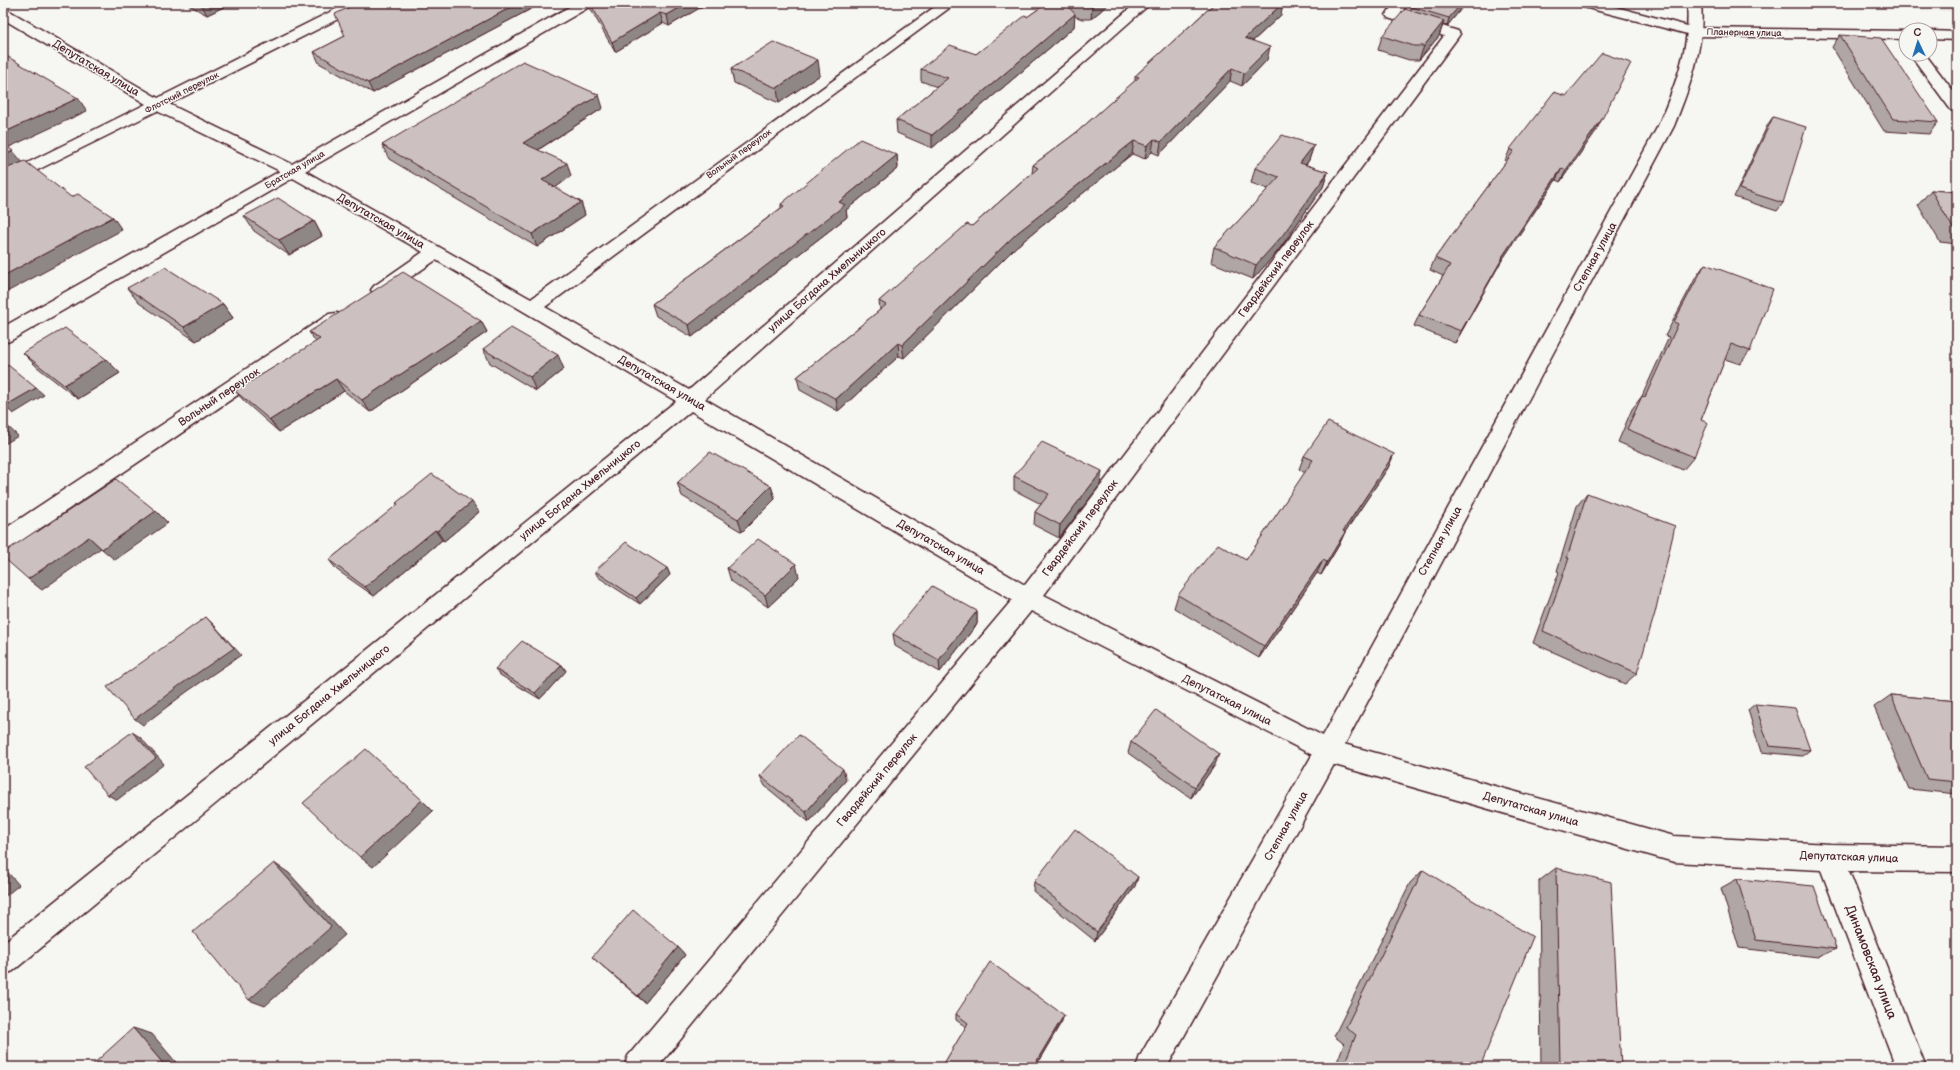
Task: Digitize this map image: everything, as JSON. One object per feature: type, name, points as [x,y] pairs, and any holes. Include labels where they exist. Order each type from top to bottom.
[{"type":"street","name":"Флотский переулок","points":[[3,182],[359,3]]},
{"type":"street","name":"Братская улица","points":[[3,336],[586,3]]},
{"type":"street","name":"Вольный переулок","points":[[530,308],[756,142],[949,3]]},
{"type":"street","name":"улица Богдана Хмельницкого","points":[[3,961],[691,400],[1144,3]]},
{"type":"street","name":"Гвардейский переулок","points":[[639,1067],[1028,598],[1453,34],[1393,15],[1401,3]]},
{"type":"street","name":"Планерная улица","points":[[1586,3],[1695,32],[1898,36]]},
{"type":"street","name":"Степная улица","points":[[1151,1067],[1328,751],[1666,126],[1688,72],[1695,32],[1694,3]]},
{"type":"street","name":"Депутатская улица","points":[[3,14],[158,105],[293,171],[436,252],[1028,598],[1328,751],[1674,850],[1830,857],[1957,859]]},
{"type":"street","points":[[1938,35],[1957,36]]},
{"type":"street","points":[[1923,62],[1957,107]]},
{"type":"street","name":"Вольный переулок","points":[[3,542],[436,252]]},
{"type":"street","name":"Динамовская улица","points":[[1830,857],[1911,1067]]},
{"type":"shaded area","points":[[1760,3],[1957,3],[1957,11]]},
{"type":"building","points":[[349,3],[519,3],[368,83],[314,52],[345,36],[335,14],[354,5]]},
{"type":"building","points":[[590,3],[688,3],[667,15],[660,13],[612,42]]},
{"type":"building","points":[[1047,3],[1065,3],[1075,14],[932,135],[896,120],[948,78],[921,69],[950,45],[976,54],[1026,15],[1027,17]]},
{"type":"building","points":[[1075,3],[1096,3],[1092,6],[1083,6]]},
{"type":"building","points":[[1215,3],[1283,3],[1245,38],[1270,47],[1244,73],[1232,68],[1161,142],[1154,139],[1147,146],[1134,141],[1017,233],[902,345],[898,343],[836,399],[797,377],[886,305],[879,301],[967,224],[972,226],[1038,168],[1033,165],[1077,132],[1139,77],[1135,76]]},
{"type":"building","points":[[1415,3],[1462,3],[1449,18],[1412,7]]},
{"type":"building","points":[[1405,9],[1444,21],[1424,46],[1414,46],[1382,36]]},
{"type":"building","points":[[1840,35],[1881,38],[1938,122],[1893,119]]},
{"type":"building","points":[[773,42],[818,60],[777,88],[731,69]]},
{"type":"building","points":[[1602,53],[1631,63],[1602,119],[1566,170],[1562,168],[1502,257],[1461,331],[1419,315],[1450,265],[1435,258],[1514,151],[1510,149],[1554,92],[1566,96]]},
{"type":"building","points":[[3,54],[78,98],[3,133]]},
{"type":"building","points":[[523,61],[599,95],[523,143],[567,163],[542,180],[581,202],[532,234],[382,145]]},
{"type":"building","points":[[1773,117],[1806,127],[1783,203],[1739,189]]},
{"type":"building","points":[[1282,135],[1314,145],[1300,163],[1328,172],[1282,236],[1256,265],[1214,247],[1279,177],[1255,168]]},
{"type":"building","points":[[860,139],[897,155],[839,202],[845,205],[689,325],[652,304],[784,206],[781,204]]},
{"type":"building","points":[[3,143],[13,151],[3,156]]},
{"type":"building","points":[[25,161],[71,197],[78,194],[113,217],[3,276],[3,170]]},
{"type":"building","points":[[1931,190],[1957,192],[1957,228],[1953,228]]},
{"type":"building","points":[[278,198],[314,221],[279,240],[244,216]]},
{"type":"building","points":[[1705,264],[1773,289],[1750,351],[1731,344],[1701,420],[1708,423],[1694,457],[1627,429],[1642,396],[1645,397],[1678,324],[1674,322]]},
{"type":"building","points":[[165,267],[223,304],[184,327],[127,288]]},
{"type":"building","points":[[403,272],[481,321],[362,400],[336,379],[270,420],[235,391],[320,339],[309,332]]},
{"type":"building","points":[[65,328],[106,359],[64,385],[23,353]]},
{"type":"building","points":[[511,328],[558,355],[530,377],[483,349]]},
{"type":"building","points":[[8,365],[36,388],[5,406],[3,405],[3,368]]},
{"type":"building","points":[[1328,422],[1394,454],[1343,531],[1345,532],[1327,562],[1323,560],[1264,646],[1178,595],[1218,544],[1246,560],[1313,460],[1304,456]]},
{"type":"building","points":[[1042,442],[1102,471],[1060,525],[1035,512],[1049,494],[1014,476]]},
{"type":"building","points":[[710,452],[771,486],[738,519],[677,483]]},
{"type":"building","points":[[432,474],[472,502],[365,587],[329,560],[398,504],[396,503]]},
{"type":"building","points":[[116,479],[156,511],[102,549],[89,537],[28,579],[3,557],[3,553]]},
{"type":"building","points":[[1587,493],[1675,526],[1655,613],[1637,673],[1543,631],[1569,558],[1567,558]]},
{"type":"building","points":[[758,539],[796,564],[765,595],[727,568]]},
{"type":"building","points":[[626,542],[667,568],[636,598],[595,571]]},
{"type":"building","points":[[932,586],[977,611],[939,660],[893,634]]},
{"type":"building","points":[[206,617],[234,648],[180,685],[135,719],[107,687]]},
{"type":"building","points":[[522,641],[562,665],[535,693],[495,669]]},
{"type":"building","points":[[1891,695],[1957,701],[1957,782],[1927,779]]},
{"type":"building","points":[[1755,704],[1795,708],[1810,750],[1769,746]]},
{"type":"building","points":[[1156,710],[1219,754],[1195,787],[1131,742]]},
{"type":"building","points":[[132,732],[156,758],[108,795],[84,767]]},
{"type":"building","points":[[799,735],[843,769],[806,812],[760,776]]},
{"type":"building","points":[[366,749],[422,800],[360,857],[303,803]]},
{"type":"building","points":[[1075,829],[1138,877],[1097,932],[1034,882]]},
{"type":"building","points":[[274,863],[331,927],[249,1000],[193,932]]},
{"type":"building","points":[[1556,868],[1611,882],[1621,1067],[1560,1067]]},
{"type":"building","points":[[1423,870],[1533,937],[1480,1067],[1343,1067],[1356,1035],[1346,1027]]},
{"type":"building","points":[[1737,879],[1814,886],[1836,949],[1756,940]]},
{"type":"building","points":[[633,910],[678,947],[638,996],[592,957]]},
{"type":"building","points":[[990,962],[1064,1015],[1033,1067],[1026,1067],[1023,1065],[1021,1067],[942,1067],[968,1023],[956,1014]]},
{"type":"building","points":[[133,1028],[166,1067],[90,1067]]}]
